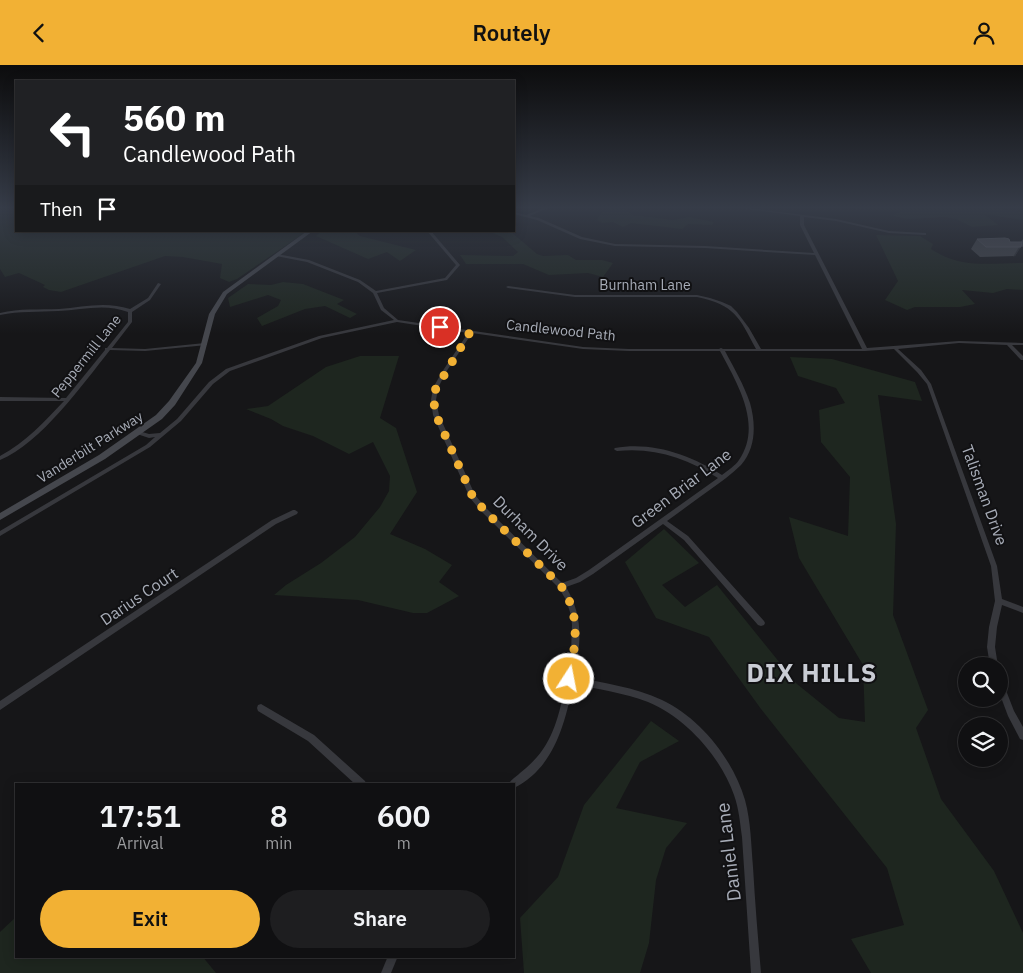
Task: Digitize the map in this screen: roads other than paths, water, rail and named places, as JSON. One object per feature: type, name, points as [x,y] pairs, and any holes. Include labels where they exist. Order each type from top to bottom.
[{"type":"main road","name":"Vanderbilt Parkway","points":[[0,517],[102,457],[159,417],[172,403],[200,363],[212,314],[225,293],[285,249]]},
{"type":"street","points":[[375,292],[446,279],[458,265],[445,249]]},
{"type":"street","points":[[749,249],[816,253]]},
{"type":"street","points":[[814,249],[865,350]]},
{"type":"street","points":[[277,255],[320,264],[359,281],[375,292],[382,309],[396,321]]},
{"type":"street","points":[[130,311],[149,299],[158,284]]},
{"type":"street","name":"Burnham Lane","points":[[508,287],[575,296],[697,296],[709,298],[732,308],[740,316],[759,349]]},
{"type":"street","name":"Peppermill Lane","points":[[0,314],[24,309],[58,310],[99,305],[120,307],[130,311],[130,322],[66,399],[33,436],[11,454],[0,458]]},
{"type":"street","name":"Candlewood Path","points":[[0,534],[133,456],[162,435],[193,405],[211,383],[228,370],[321,337],[396,321],[583,348],[629,350],[865,350],[896,349],[959,342],[1023,344]]},
{"type":"street","name":"Durham Drive","points":[[470,332],[434,392],[436,415],[472,495],[484,510],[561,586],[569,597],[576,624],[576,641],[558,729],[548,750],[533,767],[514,783]]},
{"type":"street","points":[[107,349],[145,350],[205,344]]},
{"type":"street","points":[[1009,344],[1023,359]]},
{"type":"street","name":"Green Briar Lane","points":[[561,586],[578,580],[591,572],[722,478],[742,461],[749,448],[751,419],[744,393],[721,349]]},
{"type":"street","name":"Talisman Drive","points":[[896,349],[920,371],[929,384],[994,566],[1000,601],[992,627],[993,657]]},
{"type":"street","points":[[0,399],[66,399]]},
{"type":"street","points":[[138,433],[149,436],[162,435]]},
{"type":"street","points":[[617,449],[632,447],[691,459],[722,478]]},
{"type":"street","name":"Darius Court","points":[[0,706],[274,523],[295,512]]},
{"type":"street","points":[[663,521],[686,538],[761,623]]},
{"type":"street","points":[[1000,601],[1023,610]]},
{"type":"street","name":"Daniel Lane","points":[[569,679],[639,696],[661,704],[684,720],[705,740],[723,763],[737,788],[745,824],[756,973]]},
{"type":"street","points":[[1008,706],[1023,736]]},
{"type":"street","points":[[261,708],[311,738],[361,783]]},
{"type":"street","points":[[386,973],[392,958]]},
{"type":"district","name":"DIX HILLS","points":[[812,673]]}]
